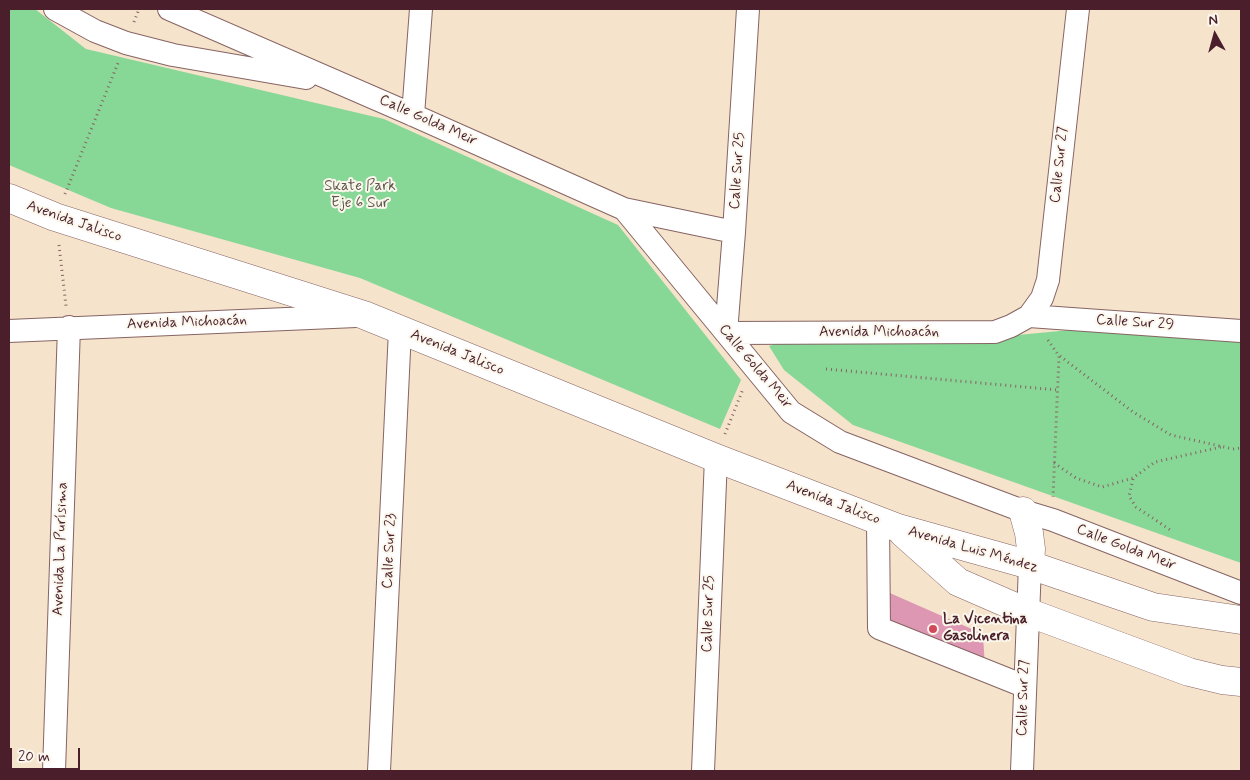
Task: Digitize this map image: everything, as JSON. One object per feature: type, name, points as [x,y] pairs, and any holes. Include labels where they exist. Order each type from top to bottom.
[{"type":"main road","name":"Avenida Jalisco","points":[[9,198],[56,217],[364,315],[716,458],[888,525]]},
{"type":"main road","points":[[1023,511],[1029,533],[1030,565]]},
{"type":"main road","name":"Avenida Luis Méndez","points":[[888,525],[1030,565],[1153,607],[1241,620]]},
{"type":"main road","name":"Avenida Luis Méndez","points":[[888,525],[958,582],[1027,612],[1188,672],[1222,680],[1241,682]]},
{"type":"street","name":"Calle Golda Meir","points":[[56,9],[95,31],[126,43],[173,56],[342,84]]},
{"type":"street","name":"Calle Golda Meir","points":[[169,9],[413,114],[624,209],[790,412],[840,442],[1023,511],[1053,520],[1241,593]]},
{"type":"street","points":[[413,114],[421,9]]},
{"type":"street","name":"Calle Sur 25","points":[[726,333],[748,9]]},
{"type":"street","name":"Calle Sur 27","points":[[1029,316],[1042,298],[1048,280],[1078,9]]},
{"type":"street","points":[[624,209],[734,232]]},
{"type":"street","name":"Avenida Michoacán","points":[[9,331],[364,315]]},
{"type":"street","name":"Calle Sur 29","points":[[1029,316],[1241,331]]},
{"type":"street","name":"Avenida Michoacán","points":[[726,333],[995,332],[1029,316]]},
{"type":"street","name":"Avenida La Purísima","points":[[54,771],[69,327]]},
{"type":"street","name":"Calle Sur 23","points":[[379,771],[400,330]]},
{"type":"street","name":"Calle Sur 25","points":[[703,771],[716,458]]},
{"type":"street","points":[[888,525],[879,628],[1024,686]]},
{"type":"street","name":"Calle Sur 27","points":[[1022,771],[1030,565]]},
{"type":"path","points":[[69,327],[56,217],[126,43]]},
{"type":"path","points":[[1029,316],[1059,356],[1133,412],[1171,435],[1233,449],[1241,448]]},
{"type":"path","points":[[1053,520],[1059,356]]},
{"type":"path","points":[[716,458],[753,365]]},
{"type":"path","points":[[826,369],[1058,390]]},
{"type":"path","points":[[1054,463],[1076,478],[1102,487],[1133,478],[1155,462],[1222,446]]},
{"type":"path","points":[[1133,478],[1129,496],[1136,507],[1172,531]]},
{"type":"green space","name":"Skate Park Eje 6 Sur","points":[[9,9],[35,9],[86,49],[384,119],[618,225],[741,380],[720,429],[360,278],[111,208],[9,165]]},
{"type":"green space","points":[[1070,330],[1241,339],[1241,563],[853,425],[784,370],[769,346],[802,336],[987,338]]},
{"type":"building","name":"La Vicentina Gasolinera","points":[[883,590],[983,634],[985,668],[883,624]]},
{"type":"place","name":"La Vicentina Gasolinera","points":[[933,629]]}]
